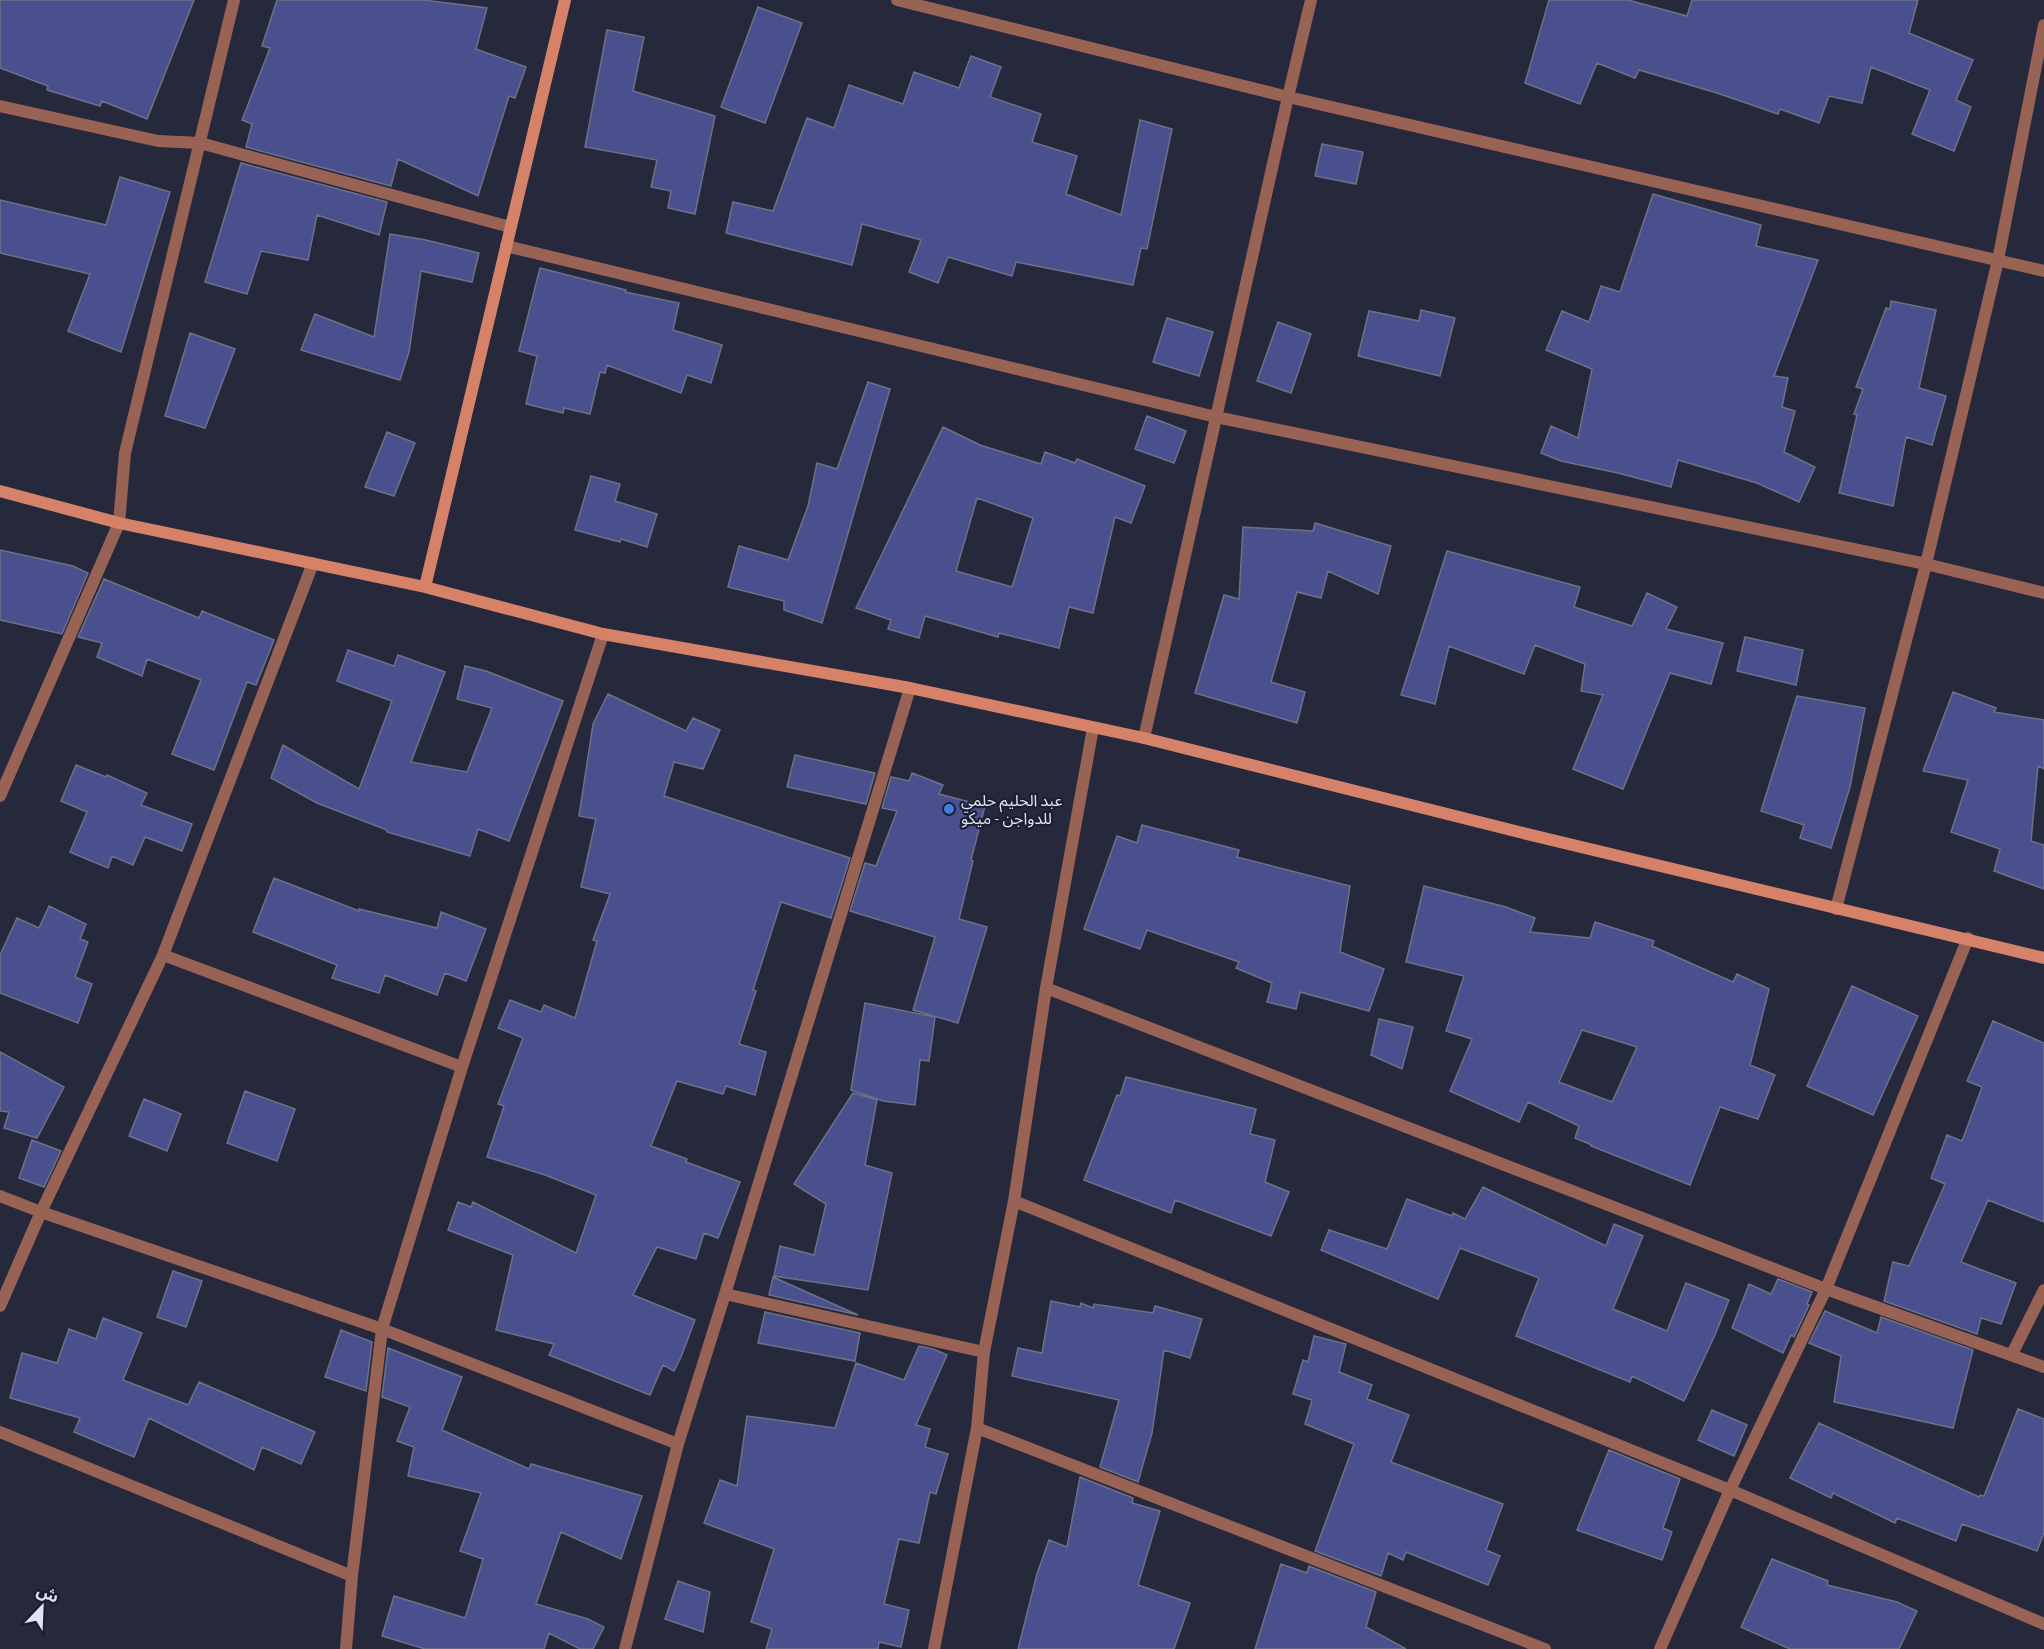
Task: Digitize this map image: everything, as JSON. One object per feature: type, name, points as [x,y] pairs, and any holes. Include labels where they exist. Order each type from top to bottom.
[{"type":"street","points":[[0,796],[119,524],[125,453],[234,0]]},
{"type":"street","points":[[425,587],[565,0]]},
{"type":"street","points":[[897,0],[1288,97],[2044,271]]},
{"type":"street","points":[[1144,738],[1311,0]]},
{"type":"street","points":[[1836,909],[1926,564],[1998,260],[2044,26]]},
{"type":"street","points":[[0,106],[159,141],[200,143],[510,227]]},
{"type":"street","points":[[506,246],[1216,417],[1926,564],[2044,593]]},
{"type":"street","points":[[0,491],[119,524],[425,587],[603,634],[910,688],[1144,738],[1512,831],[1836,909],[1968,938],[2044,958]]},
{"type":"street","points":[[0,1306],[41,1212],[163,955],[313,563]]},
{"type":"street","points":[[346,1649],[352,1576],[382,1329],[462,1067],[603,634]]},
{"type":"street","points":[[625,1649],[678,1444],[910,688]]},
{"type":"street","points":[[934,1649],[977,1428],[984,1352],[1014,1201],[1046,988],[1093,728]]},
{"type":"street","points":[[1660,1649],[1730,1490],[1826,1288],[1968,938]]},
{"type":"street","points":[[163,955],[462,1067]]},
{"type":"street","points":[[1046,988],[1826,1288],[2044,1367]]},
{"type":"street","points":[[0,1196],[382,1329],[678,1444]]},
{"type":"street","points":[[1014,1201],[1730,1490],[2044,1624]]},
{"type":"street","points":[[2012,1354],[2044,1290]]},
{"type":"street","points":[[725,1294],[984,1352]]},
{"type":"street","points":[[977,1428],[1545,1649]]},
{"type":"street","points":[[0,1432],[352,1576]]},
{"type":"building","points":[[0,0],[194,0],[147,119],[102,101],[100,106],[47,90],[48,86],[0,68]]},
{"type":"building","points":[[277,0],[423,0],[487,8],[476,49],[526,67],[515,98],[509,96],[478,196],[398,159],[391,186],[246,147],[252,124],[242,120],[270,48],[262,46]]},
{"type":"building","points":[[1549,0],[1628,0],[1687,16],[1692,0],[1918,0],[1909,33],[1973,60],[1956,100],[1971,107],[1954,151],[1912,134],[1930,90],[1871,67],[1862,103],[1829,96],[1819,123],[1780,109],[1778,114],[1639,70],[1635,78],[1597,63],[1580,104],[1525,83]]},
{"type":"building","points":[[758,7],[802,23],[765,123],[721,107]]},
{"type":"building","points":[[607,30],[644,37],[633,91],[715,116],[695,214],[668,208],[671,191],[651,187],[657,160],[585,147]]},
{"type":"building","points":[[971,56],[1001,67],[990,97],[1041,114],[1032,142],[1077,156],[1066,194],[1121,215],[1140,120],[1172,129],[1147,249],[1141,248],[1133,285],[1016,262],[1012,276],[948,257],[938,283],[909,272],[921,240],[862,224],[852,265],[726,233],[733,202],[773,211],[807,118],[834,128],[849,85],[903,104],[914,72],[959,88]]},
{"type":"building","points":[[1322,144],[1363,152],[1356,184],[1315,176]]},
{"type":"building","points":[[241,163],[387,202],[379,235],[317,215],[308,260],[261,251],[247,294],[205,282]]},
{"type":"building","points":[[120,177],[170,192],[121,352],[68,331],[90,274],[0,253],[0,200],[106,225]]},
{"type":"building","points":[[1653,194],[1761,225],[1756,246],[1818,260],[1774,376],[1788,378],[1782,407],[1795,411],[1784,452],[1815,467],[1799,502],[1757,483],[1678,460],[1671,487],[1561,461],[1541,453],[1551,426],[1578,438],[1592,369],[1546,350],[1562,311],[1589,322],[1601,286],[1620,292]]},
{"type":"building","points":[[390,234],[479,253],[472,282],[421,271],[409,352],[400,380],[301,350],[315,314],[374,337]]},
{"type":"building","points":[[540,268],[626,290],[625,292],[679,303],[673,330],[722,345],[711,383],[687,375],[681,393],[607,365],[605,373],[600,372],[590,414],[564,408],[563,413],[526,404],[537,356],[519,351]]},
{"type":"building","points":[[1891,301],[1936,310],[1919,388],[1946,396],[1932,445],[1906,437],[1893,506],[1839,493],[1857,415],[1854,414],[1863,389],[1856,387],[1886,308],[1890,309]]},
{"type":"building","points":[[1421,310],[1455,318],[1440,376],[1358,356],[1369,311],[1419,321]]},
{"type":"building","points":[[1167,318],[1213,332],[1199,376],[1153,362]]},
{"type":"building","points":[[1278,322],[1311,334],[1291,393],[1257,381]]},
{"type":"building","points":[[190,333],[235,349],[205,428],[165,416]]},
{"type":"building","points":[[868,382],[890,389],[822,623],[784,610],[784,601],[728,587],[739,546],[788,560],[808,506],[817,463],[837,469]]},
{"type":"building","points":[[1147,416],[1186,431],[1174,463],[1135,449]]},
{"type":"building","points":[[943,427],[980,445],[1041,464],[1045,452],[1075,463],[1077,459],[1145,486],[1131,523],[1115,517],[1093,613],[1069,607],[1059,648],[999,633],[998,637],[925,616],[919,638],[888,629],[891,620],[856,608]],"holes":[[[977,498],[1033,518],[1012,587],[956,571]]]},
{"type":"building","points":[[387,432],[415,443],[394,496],[365,487]]},
{"type":"building","points":[[591,476],[620,484],[615,501],[657,514],[647,547],[621,539],[620,542],[575,530]]},
{"type":"building","points":[[1315,523],[1391,546],[1378,594],[1328,571],[1321,598],[1297,592],[1271,682],[1305,692],[1297,723],[1195,693],[1224,595],[1239,599],[1243,527],[1313,531]]},
{"type":"building","points":[[0,550],[73,566],[88,573],[62,634],[0,620]]},
{"type":"building","points":[[1447,551],[1580,587],[1574,607],[1632,626],[1647,593],[1677,607],[1666,629],[1723,643],[1711,684],[1670,673],[1623,789],[1573,769],[1603,695],[1581,691],[1585,664],[1535,645],[1524,674],[1449,646],[1435,704],[1401,695]]},
{"type":"building","points":[[104,579],[199,618],[202,611],[274,640],[256,685],[247,682],[214,770],[172,754],[201,680],[147,659],[142,676],[97,657],[102,643],[78,637]]},
{"type":"building","points":[[1745,637],[1803,650],[1796,685],[1737,671]]},
{"type":"building","points":[[348,650],[394,666],[398,655],[445,672],[411,762],[467,772],[492,708],[457,699],[465,666],[486,671],[563,701],[509,841],[478,829],[470,856],[387,832],[387,830],[317,803],[271,778],[283,745],[359,789],[392,701],[337,681]]},
{"type":"building","points":[[1953,692],[1996,708],[1994,712],[2044,720],[2044,769],[2038,766],[2031,841],[2044,845],[2044,889],[1994,871],[2000,849],[1951,832],[1968,780],[1923,771]]},
{"type":"building","points":[[608,694],[686,731],[693,718],[720,730],[703,769],[674,762],[664,796],[850,858],[831,918],[781,902],[753,990],[756,991],[739,1044],[766,1052],[755,1095],[726,1086],[723,1094],[677,1081],[651,1146],[740,1182],[718,1238],[704,1233],[696,1259],[657,1247],[633,1295],[695,1320],[674,1371],[663,1365],[650,1395],[549,1355],[554,1344],[496,1330],[513,1255],[448,1230],[458,1202],[471,1207],[473,1202],[576,1253],[596,1195],[545,1175],[487,1157],[504,1106],[498,1104],[523,1038],[498,1028],[510,1000],[541,1012],[544,1005],[575,1018],[597,941],[593,940],[610,894],[581,887],[596,819],[579,816],[593,724]]},
{"type":"building","points":[[1797,696],[1865,708],[1850,787],[1831,848],[1800,838],[1804,825],[1761,811]]},
{"type":"building","points":[[795,755],[875,773],[866,804],[787,787]]},
{"type":"building","points":[[76,765],[106,777],[107,775],[147,793],[141,805],[192,824],[182,851],[145,837],[133,865],[112,856],[108,868],[70,852],[87,812],[61,801]]},
{"type":"building","points":[[912,773],[943,785],[939,794],[985,806],[959,919],[987,927],[958,1023],[913,1010],[935,937],[850,911],[865,863],[876,866],[897,811],[882,808],[891,777],[909,781]]},
{"type":"building","points":[[1142,825],[1239,850],[1237,857],[1350,886],[1340,952],[1384,969],[1369,1011],[1300,992],[1296,1009],[1267,1002],[1272,983],[1236,968],[1239,962],[1147,930],[1140,949],[1084,929],[1117,836],[1137,843]]},
{"type":"building","points":[[274,878],[359,911],[359,909],[437,928],[441,912],[486,929],[466,981],[445,973],[437,995],[385,975],[379,993],[332,978],[337,965],[253,932]]},
{"type":"building","points":[[1424,886],[1506,907],[1535,918],[1530,932],[1590,938],[1595,922],[1654,941],[1652,946],[1733,982],[1737,974],[1769,989],[1750,1065],[1775,1075],[1758,1119],[1720,1107],[1690,1185],[1575,1138],[1579,1126],[1528,1102],[1519,1122],[1450,1091],[1472,1039],[1446,1031],[1464,976],[1406,962]],"holes":[[[1582,1030],[1637,1047],[1612,1102],[1559,1082]]]},
{"type":"building","points":[[49,906],[86,924],[80,939],[88,942],[75,977],[92,984],[78,1023],[0,993],[0,955],[17,918],[39,928]]},
{"type":"building","points":[[1852,986],[1918,1016],[1873,1115],[1807,1086]]},
{"type":"building","points":[[865,1003],[935,1017],[929,1061],[920,1060],[915,1105],[883,1101],[851,1090]]},
{"type":"building","points":[[1379,1019],[1413,1027],[1402,1069],[1371,1055]]},
{"type":"building","points":[[1993,1021],[2044,1043],[2044,1222],[1988,1200],[1961,1262],[2016,1283],[2001,1324],[1981,1318],[1977,1334],[1884,1301],[1893,1262],[1909,1266],[1945,1184],[1931,1178],[1947,1135],[1962,1141],[1982,1087],[1967,1081]]},
{"type":"building","points":[[0,1052],[64,1087],[37,1138],[4,1128],[9,1112],[0,1111]]},
{"type":"building","points":[[1126,1077],[1256,1109],[1250,1134],[1275,1140],[1265,1182],[1289,1192],[1271,1236],[1175,1200],[1171,1213],[1084,1180]]},
{"type":"building","points":[[245,1091],[295,1109],[277,1161],[227,1143]]},
{"type":"building","points":[[853,1093],[877,1100],[865,1165],[892,1173],[868,1290],[774,1276],[780,1246],[814,1255],[826,1204],[794,1184]]},
{"type":"building","points":[[144,1099],[181,1114],[167,1151],[129,1136]]},
{"type":"building","points":[[32,1140],[61,1151],[44,1187],[19,1178]]},
{"type":"building","points":[[1483,1187],[1606,1246],[1614,1224],[1643,1236],[1613,1309],[1667,1331],[1686,1283],[1729,1300],[1684,1401],[1632,1376],[1630,1382],[1516,1336],[1539,1278],[1460,1248],[1438,1299],[1321,1250],[1329,1230],[1387,1249],[1407,1199],[1465,1219]]},
{"type":"building","points":[[173,1271],[202,1281],[186,1327],[157,1317]]},
{"type":"building","points":[[773,1277],[858,1315],[769,1295]]},
{"type":"building","points":[[1778,1279],[1812,1292],[1807,1304],[1809,1305],[1794,1337],[1791,1335],[1783,1353],[1732,1328],[1749,1284],[1771,1294]]},
{"type":"building","points":[[1051,1301],[1080,1307],[1081,1303],[1093,1308],[1094,1304],[1153,1313],[1155,1306],[1202,1319],[1190,1358],[1164,1350],[1152,1433],[1138,1482],[1100,1467],[1119,1400],[1012,1376],[1018,1348],[1042,1353]]},
{"type":"building","points":[[1825,1311],[1877,1333],[1881,1317],[1973,1350],[1953,1428],[1834,1402],[1841,1356],[1809,1343]]},
{"type":"building","points":[[765,1312],[860,1333],[855,1361],[758,1343]]},
{"type":"building","points":[[103,1318],[142,1333],[123,1380],[188,1405],[199,1382],[315,1432],[301,1464],[262,1447],[254,1470],[149,1418],[134,1457],[74,1432],[80,1418],[10,1398],[22,1353],[57,1363],[69,1329],[96,1339]]},
{"type":"building","points":[[341,1330],[372,1342],[366,1391],[325,1377]]},
{"type":"building","points":[[1314,1336],[1346,1344],[1339,1372],[1372,1385],[1367,1399],[1409,1415],[1391,1462],[1503,1504],[1486,1550],[1500,1556],[1488,1585],[1406,1552],[1403,1560],[1388,1553],[1381,1576],[1315,1551],[1354,1444],[1305,1424],[1312,1400],[1293,1394],[1303,1360],[1308,1362]]},
{"type":"building","points":[[919,1346],[947,1355],[916,1425],[930,1429],[925,1447],[948,1454],[936,1494],[930,1492],[919,1543],[899,1539],[884,1604],[909,1610],[901,1647],[879,1642],[878,1649],[766,1649],[772,1629],[751,1622],[774,1549],[704,1523],[720,1480],[737,1486],[747,1416],[835,1428],[856,1363],[904,1380]]},
{"type":"building","points":[[388,1348],[462,1377],[442,1430],[529,1469],[531,1464],[642,1496],[621,1559],[561,1532],[536,1604],[588,1619],[604,1627],[593,1649],[580,1649],[549,1633],[544,1649],[425,1649],[382,1636],[394,1596],[465,1618],[483,1559],[460,1551],[481,1493],[408,1476],[414,1447],[397,1441],[410,1407],[382,1397]]},
{"type":"building","points":[[2018,1409],[2044,1419],[2044,1533],[2037,1551],[1962,1524],[1956,1541],[1897,1518],[1895,1523],[1833,1493],[1831,1498],[1790,1478],[1819,1423],[1979,1497],[1984,1496]]},
{"type":"building","points":[[1712,1410],[1747,1425],[1734,1456],[1698,1440]]},
{"type":"building","points":[[1609,1450],[1680,1479],[1663,1528],[1672,1532],[1662,1560],[1577,1530]]},
{"type":"building","points":[[1080,1477],[1133,1498],[1132,1503],[1160,1511],[1138,1585],[1190,1603],[1174,1649],[1018,1649],[1037,1574],[1049,1540],[1067,1547]]},
{"type":"building","points":[[1772,1559],[1828,1581],[1827,1585],[1897,1602],[1917,1611],[1899,1649],[1790,1649],[1741,1627]]},
{"type":"building","points":[[1281,1564],[1307,1573],[1309,1566],[1376,1592],[1366,1627],[1406,1649],[1255,1649]]},
{"type":"building","points":[[678,1581],[710,1592],[703,1632],[665,1619]]},
{"type":"place","name":"عبد الحليم حلمي للدواجن - ميكو","points":[[949,809]]}]
